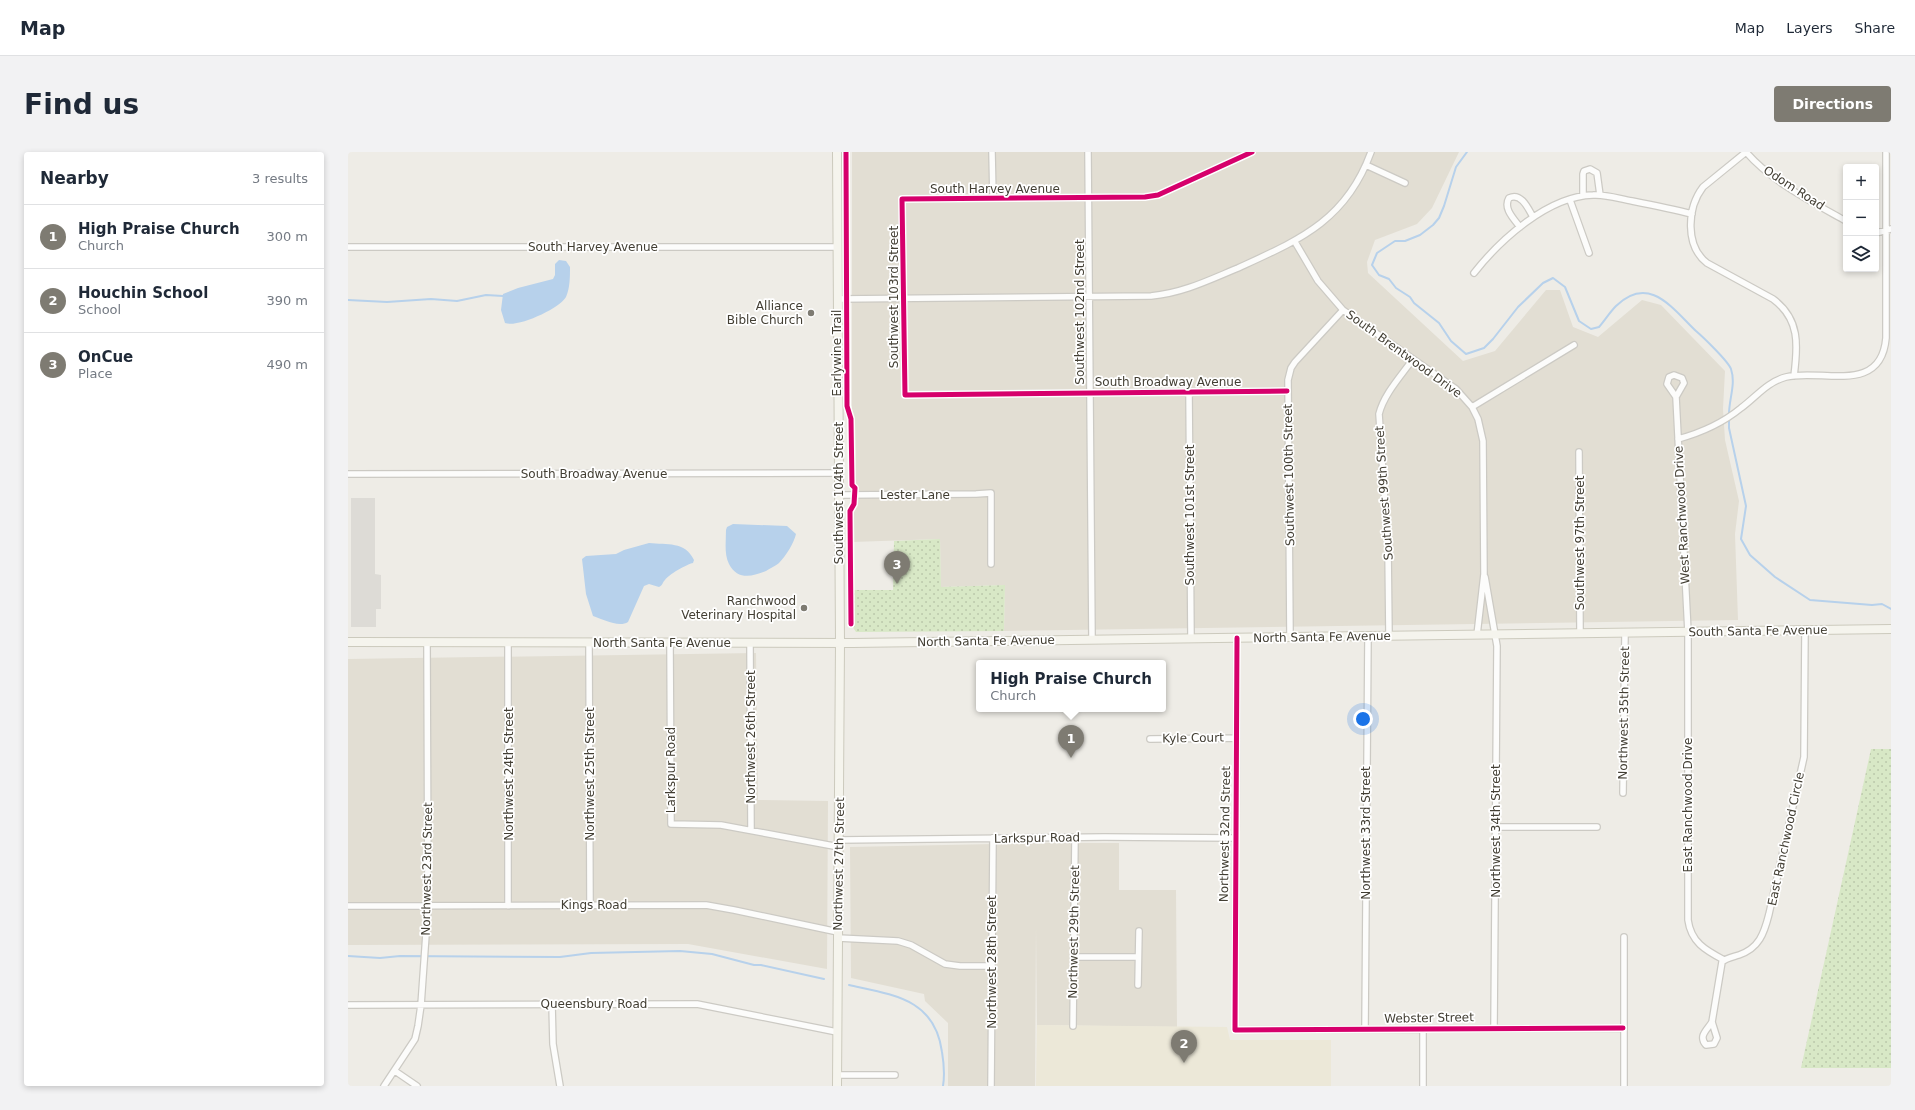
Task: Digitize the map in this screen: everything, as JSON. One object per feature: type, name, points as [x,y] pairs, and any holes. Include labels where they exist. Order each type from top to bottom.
[{"type":"main road","name":"Southwest 104th Street","points":[[837,152],[840,643]]},
{"type":"main road","name":"South Santa Fe Avenue","points":[[1625,633],[1891,629]]},
{"type":"main road","name":"North Santa Fe Avenue","points":[[348,642],[840,643],[1625,633]]},
{"type":"main road","name":"Northwest 27th Street","points":[[836,1086],[840,643]]},
{"type":"street","points":[[992,152],[993,198]]},
{"type":"street","name":"Southwest 102nd Street","points":[[1088,152],[1092,640]]},
{"type":"street","points":[[1089,198],[1145,197],[1158,195],[1252,152]]},
{"type":"street","points":[[838,299],[1151,296],[1184,290],[1271,254],[1295,242],[1318,226],[1336,210],[1352,189],[1366,165],[1371,152]]},
{"type":"street","points":[[1746,152],[1703,187],[1696,199],[1692,214],[1694,243],[1702,259],[1783,306],[1790,316],[1795,328],[1796,341],[1794,376]]},
{"type":"street","name":"Odom Road","points":[[1746,152],[1766,171],[1843,219]]},
{"type":"street","points":[[1678,439],[1723,420],[1743,407],[1768,386],[1782,378],[1794,376],[1843,376],[1867,371],[1877,364],[1886,344],[1889,229],[1886,152]]},
{"type":"street","points":[[1366,165],[1405,183]]},
{"type":"street","points":[[1583,196],[1583,174],[1584,171],[1590,170],[1597,173],[1600,195]]},
{"type":"street","points":[[1474,273],[1491,252],[1534,217],[1570,200],[1583,196],[1600,195],[1692,214]]},
{"type":"street","points":[[1520,227],[1508,209],[1507,202],[1509,198],[1514,196],[1519,198],[1534,217]]},
{"type":"street","name":"South Harvey Avenue","points":[[902,199],[1089,198]]},
{"type":"street","name":"Southwest 103rd Street","points":[[902,199],[904,395]]},
{"type":"street","points":[[1570,200],[1589,253]]},
{"type":"street","points":[[1879,231],[1889,229]]},
{"type":"street","name":"South Brentwood Drive","points":[[1295,242],[1318,281],[1343,310],[1456,389],[1472,407],[1480,425],[1483,441],[1484,574]]},
{"type":"street","name":"South Harvey Avenue","points":[[348,247],[838,248]]},
{"type":"street","name":"Southwest 100th Street","points":[[1290,637],[1287,391],[1289,374],[1295,362],[1343,310]]},
{"type":"street","points":[[1472,407],[1574,346]]},
{"type":"street","name":"Southwest 99th Street","points":[[1389,636],[1388,548],[1379,414],[1382,404],[1413,359]]},
{"type":"street","name":"Southwest 101st Street","points":[[1189,391],[1191,638]]},
{"type":"street","name":"South Broadway Avenue","points":[[904,395],[1287,391]]},
{"type":"street","name":"West Ranchwood Drive","points":[[1676,397],[1688,632]]},
{"type":"street","name":"Southwest 97th Street","points":[[1579,452],[1580,633]]},
{"type":"street","name":"South Broadway Avenue","points":[[348,474],[840,473]]},
{"type":"street","name":"Lester Lane","points":[[840,495],[991,493],[991,564]]},
{"type":"street","points":[[1477,635],[1484,574]]},
{"type":"street","name":"Northwest 34th Street","points":[[1484,574],[1497,646],[1494,1028]]},
{"type":"street","name":"East Ranchwood Circle","points":[[1724,960],[1744,953],[1756,945],[1763,936],[1769,914],[1804,752],[1805,630]]},
{"type":"street","name":"East Ranchwood Drive","points":[[1688,632],[1688,920],[1691,934],[1695,941],[1706,951],[1724,960]]},
{"type":"street","name":"Northwest 35th Street","points":[[1623,793],[1625,633]]},
{"type":"street","name":"Northwest 33rd Street","points":[[1365,1029],[1368,636]]},
{"type":"street","name":"Northwest 32nd Street","points":[[1234,1030],[1236,638]]},
{"type":"street","name":"Northwest 24th Street","points":[[508,642],[508,906]]},
{"type":"street","name":"Northwest 25th Street","points":[[589,642],[590,905]]},
{"type":"street","name":"Larkspur Road","points":[[670,642],[671,824],[721,825],[839,843],[992,838],[1235,838]]},
{"type":"street","name":"Northwest 23rd Street","points":[[384,1086],[415,1039],[418,1026],[428,906],[427,643]]},
{"type":"street","name":"Northwest 26th Street","points":[[750,643],[751,830]]},
{"type":"street","name":"Kyle Court","points":[[1150,739],[1236,738]]},
{"type":"street","points":[[1496,827],[1596,827]]},
{"type":"street","name":"Northwest 28th Street","points":[[991,1086],[992,838]]},
{"type":"street","name":"Northwest 29th Street","points":[[1073,1026],[1075,838]]},
{"type":"street","name":"Kings Road","points":[[348,906],[716,906],[838,935],[898,941],[911,945],[945,964],[960,966],[992,966]]},
{"type":"street","points":[[1138,985],[1139,931]]},
{"type":"street","points":[[1624,937],[1624,1086]]},
{"type":"street","points":[[1074,957],[1138,958]]},
{"type":"street","points":[[1712,1022],[1720,966],[1724,960]]},
{"type":"street","points":[[552,1004],[553,1044],[560,1086]]},
{"type":"street","name":"Queensbury Road","points":[[348,1005],[703,1004],[837,1032]]},
{"type":"street","name":"Webster Street","points":[[1234,1030],[1624,1028]]},
{"type":"street","points":[[1423,1029],[1423,1086]]},
{"type":"street","points":[[395,1071],[418,1086]]},
{"type":"street","points":[[837,1075],[895,1075]]},
{"type":"shaded area","points":[[852,152],[1459,152],[1432,208],[1417,224],[1375,240],[1367,262],[1368,273],[1463,361],[1495,351],[1546,290],[1560,290],[1573,327],[1598,337],[1642,300],[1661,305],[1725,371],[1723,409],[1725,440],[1739,501],[1735,534],[1738,620],[1004,631],[1005,585],[941,587],[940,539],[852,542]]},
{"type":"shaded area","points":[[351,498],[375,498],[375,574],[381,575],[381,609],[376,609],[376,627],[351,627]]},
{"type":"shaded area","points":[[756,653],[758,800],[828,801],[827,969],[688,944],[348,945],[348,659]]},
{"type":"shaded area","points":[[1036,843],[1119,843],[1119,890],[1176,890],[1177,1027],[1037,1025],[1036,927],[1035,1086],[948,1086],[948,1023],[925,1001],[924,994],[851,978],[850,847]]},
{"type":"shaded area","points":[[1037,1025],[1227,1027],[1230,1040],[1331,1040],[1331,1086],[1036,1086]]},
{"type":"green space","points":[[940,539],[941,587],[1005,585],[1004,631],[856,632],[852,626],[852,590],[893,590],[894,541]]},
{"type":"green space","points":[[1871,749],[1891,749],[1891,1068],[1801,1068]]},
{"type":"water","points":[[559,260],[566,261],[570,267],[569,286],[566,297],[562,302],[547,312],[528,320],[519,323],[505,323],[501,310],[503,294],[518,288],[553,279],[555,275],[555,264]]},
{"type":"water","points":[[733,524],[787,526],[796,534],[789,549],[778,564],[761,573],[745,576],[736,573],[732,569],[726,556],[726,530],[727,527]]},
{"type":"water","points":[[649,543],[669,544],[681,547],[690,554],[694,560],[693,563],[674,573],[659,587],[649,584],[644,586],[628,622],[624,624],[615,624],[593,616],[586,594],[582,559],[586,556],[616,554],[624,550]]},
{"type":"waterway","points":[[1467,152],[1456,167],[1439,218],[1433,225],[1420,235],[1405,241],[1395,241],[1377,253],[1372,265],[1379,275],[1389,279],[1396,288],[1410,297],[1414,303],[1439,323],[1451,341],[1466,354],[1484,348],[1518,307],[1543,283],[1553,278],[1565,287],[1579,321],[1591,329],[1599,327],[1616,306],[1628,297],[1639,293],[1649,294],[1659,298],[1669,305],[1715,349],[1729,365],[1733,380],[1729,414]]},
{"type":"waterway","points":[[348,300],[387,302],[431,299],[457,301],[486,295],[503,296]]},
{"type":"waterway","points":[[1729,419],[1729,428],[1746,506],[1741,539],[1750,555],[1775,577],[1810,600],[1872,605],[1882,604],[1891,609]]},
{"type":"waterway","points":[[348,956],[380,958],[400,956],[560,957],[591,953],[680,951],[712,954],[754,965],[761,965],[824,979]]},
{"type":"waterway","points":[[849,985],[882,992],[910,1002],[921,1010],[931,1021],[938,1034],[944,1065],[943,1086]]},
{"type":"cycle path","name":"Earlywine Trail","points":[[846,152],[847,406],[851,419],[852,485],[855,488],[854,504],[850,511],[851,624]]},
{"type":"cycle path","points":[[1252,152],[1158,195],[1145,197],[902,199],[905,395],[1287,391]]},
{"type":"cycle path","points":[[1237,638],[1235,1030],[1623,1028]]},
{"type":"place","name":"Alliance Bible Church","points":[[811,313]]},
{"type":"place","name":"OnCue","points":[[897,584]]},
{"type":"place","name":"Ranchwood Veterinary Hospital","points":[[804,608]]},
{"type":"place","name":"High Praise Church","points":[[1071,758]]},
{"type":"place","name":"Houchin School","points":[[1184,1063]]}]
